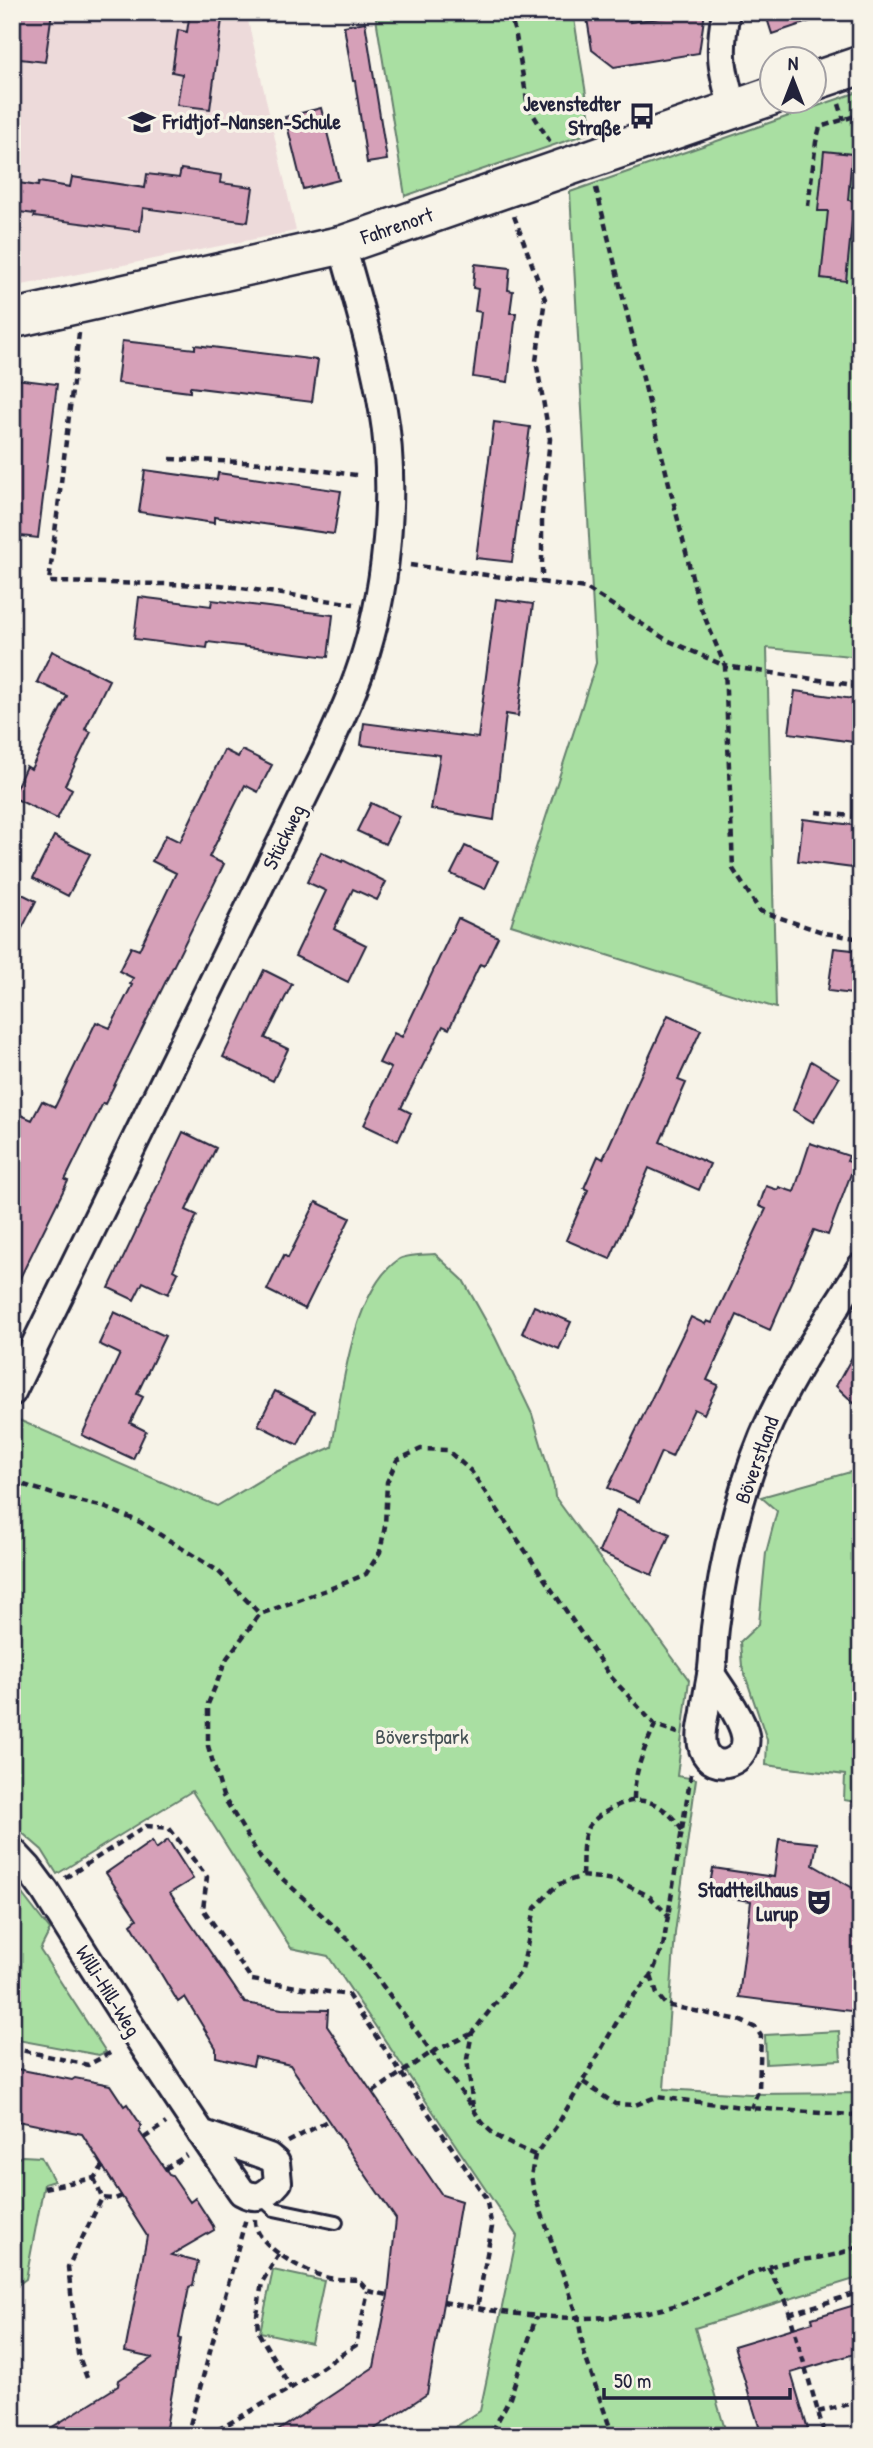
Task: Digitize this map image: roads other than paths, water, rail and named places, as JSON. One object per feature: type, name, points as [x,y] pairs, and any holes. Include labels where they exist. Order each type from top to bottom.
[{"type":"street","points":[[726,12],[720,55],[733,109]]},
{"type":"street","points":[[828,76],[861,65]]},
{"type":"street","name":"Fahrenort","points":[[12,319],[342,245],[758,101]]},
{"type":"street","name":"Stückweg","points":[[12,1392],[326,751],[352,693],[366,652],[385,562],[389,480],[384,413],[371,348],[342,245]]},
{"type":"street","name":"Böverstland","points":[[711,1674],[715,1627],[733,1530],[759,1449],[778,1405],[861,1267]]},
{"type":"street","name":"Willi-Hill-Weg","points":[[12,1852],[45,1891],[199,2141],[242,2193],[251,2197],[254,2209]]},
{"type":"street","points":[[199,2141],[269,2157],[276,2163],[278,2182],[254,2209]]},
{"type":"lane","points":[[254,2209],[274,2209],[336,2222]]},
{"type":"place","name":"Jevenstedter Straße","points":[[642,116]]},
{"type":"place","name":"Fridtjof-Nansen-Schule","points":[[142,122]]},
{"type":"place","name":"Stadtteilhaus Lurup","points":[[819,1902]]},
{"type":"park label","name":"Böverstpark","points":[[422,1737]]}]
